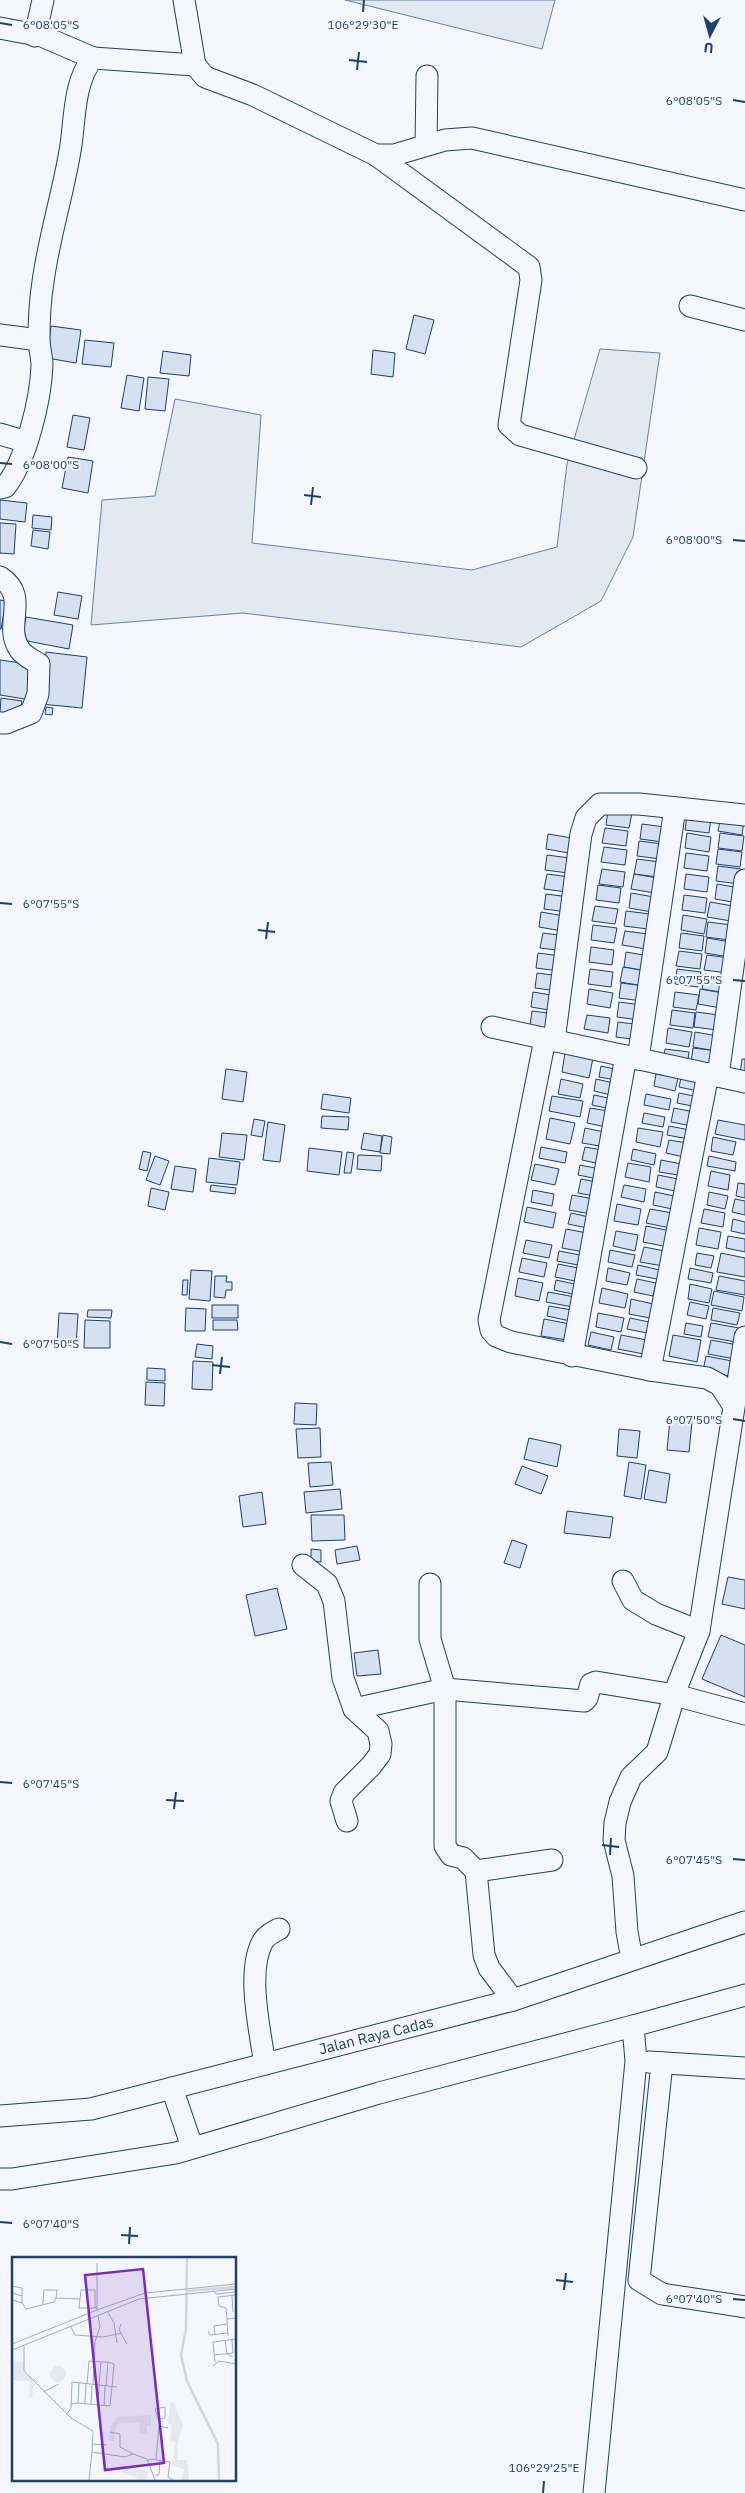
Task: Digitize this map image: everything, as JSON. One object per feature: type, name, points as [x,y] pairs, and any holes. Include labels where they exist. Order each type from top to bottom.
[{"type":"street","points":[[36,36],[42,0]]},
{"type":"street","points":[[184,0],[195,65],[205,76],[253,95],[376,155],[529,267],[531,280],[509,425],[520,435],[636,468]]},
{"type":"street","points":[[0,28],[42,36],[93,58],[195,65]]},
{"type":"street","points":[[0,488],[5,487],[13,478],[27,442],[42,365],[39,340],[42,282],[71,146],[80,87],[87,65],[93,58]]},
{"type":"street","points":[[426,145],[427,76]]},
{"type":"street","points":[[376,155],[394,155],[445,140],[472,138],[745,200]]},
{"type":"street","points":[[690,306],[745,320]]},
{"type":"street","points":[[0,335],[39,340]]},
{"type":"street","points":[[0,434],[27,442]]},
{"type":"street","points":[[0,576],[7,581],[17,603],[12,631],[20,651],[39,664],[38,694],[31,713],[6,723],[0,723]]},
{"type":"street","points":[[739,1406],[720,1385],[707,1378],[572,1356],[511,1342],[496,1336],[491,1330],[489,1320],[550,1040],[581,834],[586,818],[600,804],[639,804],[745,815]]},
{"type":"street","points":[[572,1356],[632,1057],[675,808]]},
{"type":"street","points":[[650,1370],[713,1075],[745,880]]},
{"type":"street","points":[[492,1027],[745,1082]]},
{"type":"street","points":[[632,1959],[627,1932],[623,1876],[614,1840],[615,1823],[620,1802],[631,1777],[657,1752],[675,1695],[699,1631],[739,1406],[745,1337]]},
{"type":"street","points":[[303,1565],[327,1584],[334,1601],[343,1678],[354,1709],[378,1731],[380,1754],[344,1792],[341,1801],[348,1821]]},
{"type":"street","points":[[623,1581],[633,1600],[656,1614],[699,1631]]},
{"type":"street","points":[[430,1584],[430,1638],[445,1689],[445,1846],[451,1855],[463,1858],[476,1871],[484,1955],[489,1968],[513,2000]]},
{"type":"street","points":[[354,1709],[445,1689],[579,1701],[587,1698],[591,1684],[596,1682],[675,1695],[745,1714]]},
{"type":"street","points":[[476,1871],[552,1860]]},
{"type":"street","name":"Jalan Raya Cadas","points":[[0,2116],[91,2109],[174,2092],[265,2064],[513,2000],[745,1922]]},
{"type":"street","points":[[265,2064],[254,1998],[259,1950],[264,1940],[279,1929]]},
{"type":"street","points":[[0,2179],[12,2179],[162,2156],[192,2142],[745,1995]]},
{"type":"street","points":[[594,2493],[636,2061],[633,2026]]},
{"type":"street","points":[[636,2061],[745,2068]]},
{"type":"street","points":[[662,2063],[639,2280],[662,2294],[745,2307]]},
{"type":"street","points":[[174,2092],[192,2142]]},
{"type":"shaded area","points":[[345,0],[555,0],[542,49]]},
{"type":"shaded area","points":[[600,349],[660,353],[633,537],[601,601],[521,647],[243,613],[91,625],[102,500],[155,496],[175,399],[261,415],[252,543],[472,570],[557,547],[567,464]]},
{"type":"building","points":[[414,315],[434,320],[425,354],[406,349]]},
{"type":"building","points":[[51,326],[81,330],[76,363],[47,358]]},
{"type":"building","points":[[85,340],[114,343],[111,367],[82,364]]},
{"type":"building","points":[[373,350],[395,353],[393,377],[371,374]]},
{"type":"building","points":[[163,351],[191,355],[189,376],[160,373]]},
{"type":"building","points":[[127,375],[144,378],[139,411],[121,408]]},
{"type":"building","points":[[148,377],[169,379],[165,411],[145,409]]},
{"type":"building","points":[[73,415],[90,418],[84,450],[67,447]]},
{"type":"building","points":[[68,457],[93,461],[88,493],[62,488]]},
{"type":"building","points":[[0,500],[27,503],[25,522],[0,519]]},
{"type":"building","points":[[33,515],[52,517],[51,530],[32,528]]},
{"type":"building","points":[[0,523],[16,524],[14,554],[0,553]]},
{"type":"building","points":[[33,530],[50,532],[48,549],[31,546]]},
{"type":"building","points":[[58,592],[82,596],[78,619],[54,615]]},
{"type":"building","points":[[0,600],[6,601],[1,629],[0,629]]},
{"type":"building","points":[[26,617],[73,625],[69,649],[22,640]]},
{"type":"building","points":[[46,652],[87,657],[82,708],[41,704]]},
{"type":"building","points":[[0,660],[36,665],[31,700],[0,695]]},
{"type":"building","points":[[1,698],[22,701],[20,716],[0,713]]},
{"type":"building","points":[[46,707],[53,708],[52,715],[45,714]]},
{"type":"building","points":[[608,810],[632,813],[629,828],[606,825]]},
{"type":"building","points":[[687,815],[711,818],[709,833],[685,830]]},
{"type":"building","points":[[721,816],[744,820],[742,835],[718,831]]},
{"type":"building","points":[[642,824],[665,827],[663,842],[640,839]]},
{"type":"building","points":[[605,828],[628,831],[626,846],[602,843]]},
{"type":"building","points":[[687,833],[711,837],[709,852],[685,848]]},
{"type":"building","points":[[720,833],[744,836],[742,851],[718,848]]},
{"type":"building","points":[[548,834],[572,838],[569,853],[546,849]]},
{"type":"building","points":[[639,841],[663,844],[661,859],[637,856]]},
{"type":"building","points":[[604,847],[627,850],[625,865],[601,862]]},
{"type":"building","points":[[718,849],[742,852],[740,867],[716,864]]},
{"type":"building","points":[[686,853],[709,856],[707,871],[684,868]]},
{"type":"building","points":[[547,855],[570,858],[568,873],[545,870]]},
{"type":"building","points":[[637,859],[660,862],[658,877],[634,874]]},
{"type":"building","points":[[718,866],[741,869],[739,884],[716,881]]},
{"type":"building","points":[[602,869],[625,872],[623,887],[599,884]]},
{"type":"building","points":[[547,874],[570,877],[567,892],[544,889]]},
{"type":"building","points":[[634,874],[657,878],[655,893],[631,889]]},
{"type":"building","points":[[686,874],[709,877],[707,892],[684,889]]},
{"type":"building","points":[[717,884],[740,888],[738,903],[715,899]]},
{"type":"building","points":[[598,885],[621,888],[619,903],[596,900]]},
{"type":"building","points":[[631,893],[654,897],[652,912],[629,908]]},
{"type":"building","points":[[546,894],[569,897],[567,912],[544,909]]},
{"type":"building","points":[[684,895],[707,898],[705,913],[682,910]]},
{"type":"building","points":[[710,902],[733,906],[731,921],[707,917]]},
{"type":"building","points":[[595,906],[618,909],[615,924],[592,921]]},
{"type":"building","points":[[626,911],[650,914],[648,929],[624,926]]},
{"type":"building","points":[[541,912],[564,916],[562,931],[539,927]]},
{"type":"building","points":[[683,915],[707,919],[704,934],[681,930]]},
{"type":"building","points":[[708,922],[732,925],[729,940],[706,937]]},
{"type":"building","points":[[593,925],[617,928],[614,943],[591,940]]},
{"type":"building","points":[[625,931],[648,934],[646,949],[622,945]]},
{"type":"building","points":[[543,933],[566,936],[564,951],[540,948]]},
{"type":"building","points":[[681,933],[704,936],[702,951],[679,948]]},
{"type":"building","points":[[707,938],[731,942],[729,957],[705,953]]},
{"type":"building","points":[[591,947],[614,950],[612,965],[589,962]]},
{"type":"building","points":[[679,951],[702,954],[700,969],[676,966]]},
{"type":"building","points":[[626,952],[649,956],[647,971],[624,967]]},
{"type":"building","points":[[538,953],[561,956],[559,971],[536,968]]},
{"type":"building","points":[[707,955],[730,958],[728,973],[704,970]]},
{"type":"building","points":[[623,967],[646,971],[644,986],[620,982]]},
{"type":"building","points":[[590,969],[613,972],[611,987],[588,984]]},
{"type":"building","points":[[677,969],[701,972],[698,987],[675,984]]},
{"type":"building","points":[[537,973],[560,976],[558,991],[535,988]]},
{"type":"building","points":[[705,974],[728,978],[726,993],[702,989]]},
{"type":"building","points":[[621,983],[644,986],[642,1001],[619,998]]},
{"type":"building","points":[[589,989],[613,993],[610,1008],[587,1004]]},
{"type":"building","points":[[700,989],[723,993],[721,1008],[698,1004]]},
{"type":"building","points":[[533,992],[557,996],[555,1011],[531,1007]]},
{"type":"building","points":[[675,992],[699,995],[696,1010],[673,1007]]},
{"type":"building","points":[[619,1002],[642,1005],[640,1020],[617,1017]]},
{"type":"building","points":[[672,1010],[695,1013],[693,1028],[670,1025]]},
{"type":"building","points":[[532,1011],[556,1014],[553,1029],[530,1026]]},
{"type":"building","points":[[696,1012],[719,1015],[717,1030],[694,1027]]},
{"type":"building","points":[[587,1015],[610,1018],[608,1033],[584,1029]]},
{"type":"building","points":[[618,1022],[642,1025],[639,1040],[616,1037]]},
{"type":"building","points":[[668,1028],[692,1032],[689,1047],[666,1043]]},
{"type":"building","points":[[695,1032],[718,1036],[716,1051],[693,1047]]},
{"type":"building","points":[[693,1048],[717,1051],[715,1066],[691,1063]]},
{"type":"building","points":[[665,1049],[689,1052],[687,1067],[663,1064]]},
{"type":"building","points":[[565,1053],[593,1058],[589,1078],[562,1072]]},
{"type":"building","points":[[742,1059],[745,1059],[745,1074],[740,1074]]},
{"type":"building","points":[[601,1066],[619,1070],[616,1080],[599,1077]]},
{"type":"building","points":[[226,1069],[247,1072],[243,1102],[222,1099]]},
{"type":"building","points":[[656,1074],[678,1078],[675,1091],[654,1086]]},
{"type":"building","points":[[681,1078],[700,1082],[698,1091],[679,1087]]},
{"type":"building","points":[[561,1079],[583,1084],[580,1098],[558,1094]]},
{"type":"building","points":[[596,1079],[618,1084],[615,1096],[594,1091]]},
{"type":"building","points":[[679,1093],[699,1097],[697,1107],[677,1103]]},
{"type":"building","points":[[323,1094],[351,1098],[349,1113],[321,1109]]},
{"type":"building","points":[[646,1094],[671,1099],[669,1110],[644,1105]]},
{"type":"building","points":[[594,1095],[613,1099],[611,1109],[592,1105]]},
{"type":"building","points":[[552,1096],[583,1101],[580,1117],[549,1111]]},
{"type":"building","points":[[590,1108],[614,1112],[611,1128],[587,1123]]},
{"type":"building","points":[[674,1108],[694,1112],[692,1126],[671,1122]]},
{"type":"building","points":[[644,1113],[665,1117],[663,1127],[642,1123]]},
{"type":"building","points":[[322,1116],[349,1117],[348,1130],[321,1128]]},
{"type":"building","points":[[550,1118],[575,1123],[570,1144],[546,1139]]},
{"type":"building","points":[[254,1119],[265,1121],[262,1137],[251,1135]]},
{"type":"building","points":[[718,1120],[745,1125],[745,1140],[715,1134]]},
{"type":"building","points":[[268,1122],[285,1125],[280,1162],[263,1160]]},
{"type":"building","points":[[669,1126],[695,1131],[694,1140],[667,1135]]},
{"type":"building","points":[[585,1128],[609,1133],[606,1147],[582,1143]]},
{"type":"building","points":[[638,1128],[663,1132],[660,1147],[636,1142]]},
{"type":"building","points":[[222,1133],[247,1135],[244,1160],[219,1157]]},
{"type":"building","points":[[364,1133],[382,1136],[380,1152],[361,1149]]},
{"type":"building","points":[[383,1135],[392,1137],[390,1154],[380,1153]]},
{"type":"building","points":[[713,1137],[736,1142],[733,1155],[711,1151]]},
{"type":"building","points":[[669,1140],[687,1143],[684,1157],[666,1153]]},
{"type":"building","points":[[541,1147],[567,1152],[565,1163],[539,1158]]},
{"type":"building","points":[[585,1147],[602,1150],[600,1164],[582,1160]]},
{"type":"building","points":[[309,1148],[342,1152],[339,1175],[307,1171]]},
{"type":"building","points":[[633,1149],[656,1154],[654,1165],[631,1160]]},
{"type":"building","points":[[143,1151],[151,1153],[147,1171],[139,1169]]},
{"type":"building","points":[[347,1152],[354,1153],[351,1173],[344,1173]]},
{"type":"building","points":[[358,1155],[382,1156],[381,1171],[357,1169]]},
{"type":"building","points":[[155,1156],[169,1161],[160,1185],[146,1180]]},
{"type":"building","points":[[709,1156],[736,1162],[735,1171],[707,1166]]},
{"type":"building","points":[[209,1158],[240,1162],[237,1185],[206,1182]]},
{"type":"building","points":[[661,1160],[687,1165],[685,1176],[659,1172]]},
{"type":"building","points":[[628,1163],[651,1167],[649,1182],[625,1177]]},
{"type":"building","points":[[535,1164],[559,1169],[555,1185],[531,1180]]},
{"type":"building","points":[[580,1165],[600,1169],[598,1179],[578,1175]]},
{"type":"building","points":[[175,1166],[196,1169],[193,1192],[171,1189]]},
{"type":"building","points":[[711,1171],[730,1175],[728,1190],[708,1186]]},
{"type":"building","points":[[658,1175],[678,1179],[675,1191],[656,1187]]},
{"type":"building","points":[[581,1179],[597,1182],[594,1196],[578,1193]]},
{"type":"building","points":[[738,1183],[745,1184],[745,1198],[736,1196]]},
{"type":"building","points":[[211,1185],[236,1188],[235,1194],[210,1191]]},
{"type":"building","points":[[624,1185],[646,1189],[644,1202],[621,1197]]},
{"type":"building","points":[[151,1188],[169,1192],[165,1210],[148,1206]]},
{"type":"building","points":[[533,1190],[554,1194],[552,1206],[531,1202]]},
{"type":"building","points":[[655,1192],[679,1197],[677,1210],[653,1205]]},
{"type":"building","points":[[709,1192],[728,1196],[725,1209],[707,1205]]},
{"type":"building","points":[[572,1195],[594,1199],[591,1214],[569,1210]]},
{"type":"building","points":[[735,1199],[745,1201],[745,1215],[732,1212]]},
{"type":"building","points":[[617,1204],[641,1209],[638,1225],[614,1221]]},
{"type":"building","points":[[527,1207],[556,1213],[553,1228],[524,1222]]},
{"type":"building","points":[[650,1209],[678,1214],[675,1229],[646,1223]]},
{"type":"building","points":[[704,1209],[725,1213],[723,1227],[701,1223]]},
{"type":"building","points":[[571,1213],[589,1217],[587,1228],[568,1224]]},
{"type":"building","points":[[733,1219],[745,1222],[745,1234],[731,1231]]},
{"type":"building","points":[[646,1226],[671,1231],[668,1247],[643,1242]]},
{"type":"building","points":[[699,1228],[721,1232],[718,1249],[696,1245]]},
{"type":"building","points":[[566,1229],[587,1233],[584,1252],[562,1248]]},
{"type":"building","points":[[616,1231],[638,1235],[635,1251],[613,1246]]},
{"type":"building","points":[[728,1236],[745,1239],[745,1252],[726,1248]]},
{"type":"building","points":[[526,1240],[552,1245],[549,1258],[523,1253]]},
{"type":"building","points":[[644,1247],[665,1251],[663,1266],[640,1262]]},
{"type":"building","points":[[610,1250],[635,1255],[632,1267],[608,1262]]},
{"type":"building","points":[[559,1251],[580,1255],[578,1265],[557,1261]]},
{"type":"building","points":[[697,1253],[714,1256],[711,1268],[695,1265]]},
{"type":"building","points":[[721,1253],[745,1258],[745,1277],[717,1272]]},
{"type":"building","points":[[522,1258],[547,1263],[544,1277],[519,1272]]},
{"type":"building","points":[[558,1264],[583,1269],[580,1282],[555,1277]]},
{"type":"building","points":[[638,1265],[664,1271],[662,1280],[636,1275]]},
{"type":"building","points":[[608,1268],[630,1273],[627,1285],[606,1281]]},
{"type":"building","points":[[690,1268],[713,1273],[711,1283],[688,1279]]},
{"type":"building","points":[[191,1270],[212,1271],[210,1301],[189,1299]]},
{"type":"building","points":[[215,1276],[227,1276],[226,1282],[232,1282],[232,1290],[226,1290],[225,1298],[214,1297]]},
{"type":"building","points":[[719,1276],[745,1281],[745,1295],[716,1290]]},
{"type":"building","points":[[518,1278],[543,1283],[539,1301],[515,1296]]},
{"type":"building","points":[[637,1279],[656,1283],[653,1296],[634,1292]]},
{"type":"building","points":[[183,1280],[188,1280],[187,1295],[182,1295]]},
{"type":"building","points":[[556,1280],[579,1285],[577,1295],[554,1290]]},
{"type":"building","points":[[690,1284],[712,1289],[709,1303],[688,1299]]},
{"type":"building","points":[[602,1288],[628,1294],[625,1308],[599,1303]]},
{"type":"building","points":[[714,1291],[744,1297],[742,1311],[711,1305]]},
{"type":"building","points":[[548,1292],[575,1297],[573,1307],[546,1302]]},
{"type":"building","points":[[631,1299],[658,1305],[655,1319],[629,1314]]},
{"type":"building","points":[[690,1302],[709,1306],[706,1319],[687,1315]]},
{"type":"building","points":[[212,1305],[238,1305],[238,1318],[212,1318]]},
{"type":"building","points":[[549,1306],[572,1310],[570,1321],[547,1316]]},
{"type":"building","points":[[186,1308],[206,1309],[205,1331],[185,1331]]},
{"type":"building","points":[[713,1308],[740,1313],[737,1325],[711,1320]]},
{"type":"building","points":[[88,1310],[112,1310],[111,1318],[87,1317]]},
{"type":"building","points":[[59,1313],[78,1314],[76,1346],[57,1345]]},
{"type":"building","points":[[598,1313],[624,1318],[621,1332],[596,1327]]},
{"type":"building","points":[[630,1318],[649,1322],[647,1333],[627,1329]]},
{"type":"building","points":[[544,1319],[570,1324],[567,1340],[541,1336]]},
{"type":"building","points":[[85,1320],[110,1321],[110,1348],[84,1348]]},
{"type":"building","points":[[213,1320],[237,1320],[238,1330],[213,1330]]},
{"type":"building","points":[[686,1323],[703,1326],[701,1337],[684,1334]]},
{"type":"building","points":[[711,1323],[739,1328],[736,1342],[708,1337]]},
{"type":"building","points":[[591,1332],[614,1337],[611,1350],[588,1345]]},
{"type":"building","points":[[621,1335],[652,1341],[649,1355],[618,1349]]},
{"type":"building","points":[[673,1335],[701,1340],[697,1362],[669,1356]]},
{"type":"building","points":[[711,1340],[738,1345],[735,1359],[708,1354]]},
{"type":"building","points":[[197,1344],[213,1346],[212,1359],[195,1357]]},
{"type":"building","points":[[706,1356],[732,1361],[729,1376],[703,1371]]},
{"type":"building","points":[[193,1361],[213,1362],[212,1390],[192,1389]]},
{"type":"building","points":[[147,1368],[165,1369],[165,1381],[147,1380]]},
{"type":"building","points":[[146,1382],[165,1383],[164,1406],[145,1405]]},
{"type":"building","points":[[295,1403],[317,1404],[316,1425],[294,1424]]},
{"type":"building","points":[[670,1420],[692,1422],[689,1452],[667,1450]]},
{"type":"building","points":[[320,1428],[321,1457],[298,1458],[296,1429]]},
{"type":"building","points":[[619,1429],[640,1431],[637,1458],[617,1456]]},
{"type":"building","points":[[529,1438],[561,1445],[557,1467],[524,1459]]},
{"type":"building","points":[[331,1462],[333,1485],[310,1487],[308,1463]]},
{"type":"building","points":[[629,1462],[646,1465],[641,1499],[624,1496]]},
{"type":"building","points":[[522,1466],[548,1476],[541,1494],[515,1484]]},
{"type":"building","points":[[649,1470],[670,1474],[666,1503],[644,1499]]},
{"type":"building","points":[[340,1489],[342,1509],[306,1513],[304,1492]]},
{"type":"building","points":[[262,1492],[266,1524],[243,1527],[239,1496]]},
{"type":"building","points":[[567,1511],[613,1517],[610,1538],[564,1533]]},
{"type":"building","points":[[311,1515],[344,1515],[345,1540],[312,1541]]},
{"type":"building","points":[[512,1540],[527,1545],[520,1568],[504,1563]]},
{"type":"building","points":[[357,1546],[360,1560],[337,1564],[335,1550]]},
{"type":"building","points":[[311,1549],[321,1550],[321,1562],[311,1561]]},
{"type":"building","points":[[728,1577],[745,1580],[745,1609],[722,1604]]},
{"type":"building","points":[[277,1588],[287,1629],[255,1636],[246,1595]]},
{"type":"building","points":[[721,1635],[745,1645],[745,1697],[702,1679]]},
{"type":"building","points":[[378,1650],[381,1674],[357,1676],[354,1653]]}]
